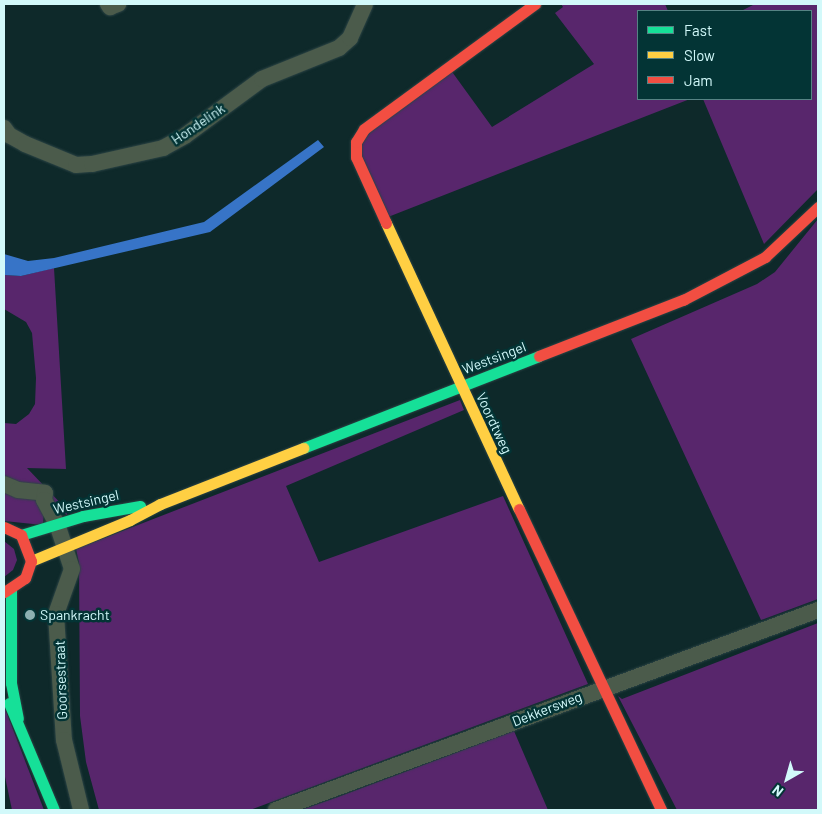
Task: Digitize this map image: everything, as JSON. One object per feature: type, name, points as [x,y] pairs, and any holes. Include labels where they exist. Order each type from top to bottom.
[{"type":"main road","name":"Voordtweg","points":[[535,4],[416,89],[364,129],[356,142],[356,157],[460,388],[660,810]]},
{"type":"main road","name":"Westsingel","points":[[31,561],[130,520],[160,504],[683,300],[730,278],[765,257],[818,206]]},
{"type":"main road","name":"Westsingel","points":[[20,535],[83,516],[160,504]]},
{"type":"main road","points":[[4,527],[20,535],[26,543],[31,561],[25,578],[7,591],[11,683],[18,718]]},
{"type":"main road","points":[[4,691],[18,718],[54,810]]},
{"type":"street","points":[[108,4],[110,7],[118,4]]},
{"type":"street","name":"Hondelink","points":[[4,128],[9,135],[25,144],[76,165],[92,164],[163,148],[186,135],[262,79],[339,48],[350,38],[365,4]]},
{"type":"street","name":"Goorsestraat","points":[[4,484],[18,490],[45,494],[44,500],[57,524],[72,575],[56,609],[62,721],[81,810]]},
{"type":"street","name":"Dekkersweg","points":[[276,810],[602,688],[818,610]]},
{"type":"shaded area","points":[[561,4],[665,4],[668,10],[637,10],[637,100],[687,100],[388,217],[359,156],[363,136],[450,69],[492,127],[594,64],[555,13],[563,7]]},
{"type":"shaded area","points":[[755,4],[818,4],[818,189],[764,244],[703,100],[812,100],[812,10],[743,10]]},
{"type":"shaded area","points":[[818,219],[818,599],[761,620],[631,339],[757,284],[775,272]]},
{"type":"shaded area","points":[[54,268],[66,469],[27,468],[66,509],[67,515],[4,478],[4,423],[16,424],[29,414],[35,404],[36,378],[32,333],[26,322],[4,309],[4,275],[21,276]]},
{"type":"shaded area","points":[[460,400],[464,410],[286,486],[319,562],[503,496],[588,684],[250,810],[99,810],[86,762],[80,716],[79,563],[76,549]]},
{"type":"shaded area","points":[[4,491],[36,500],[44,509],[43,525],[4,521]]},
{"type":"shaded area","points":[[4,541],[14,549],[17,560],[13,570],[4,577]]},
{"type":"shaded area","points":[[818,623],[818,810],[677,810],[618,696],[622,699]]},
{"type":"shaded area","points":[[4,706],[44,810],[12,810],[4,772]]},
{"type":"shaded area","points":[[514,731],[548,810],[301,810],[338,797]]},
{"type":"water","points":[[318,140],[324,147],[210,232],[21,276],[4,275],[4,254],[28,261],[54,258],[204,222]]},
{"type":"traffic: fast","points":[[303,448],[539,356]]},
{"type":"traffic: fast","points":[[21,535],[83,516],[140,506]]},
{"type":"traffic: fast","points":[[11,589],[11,683],[18,718]]},
{"type":"traffic: fast","points":[[9,703],[54,810]]},
{"type":"traffic: slow","points":[[386,223],[519,509]]},
{"type":"traffic: slow","points":[[31,561],[130,520],[160,504],[303,448]]},
{"type":"traffic: jam","points":[[386,223],[356,157],[356,142],[364,129],[535,4]]},
{"type":"traffic: jam","points":[[539,356],[683,300],[765,257],[818,207]]},
{"type":"traffic: jam","points":[[519,509],[661,810]]},
{"type":"traffic: jam","points":[[4,527],[21,535],[31,561],[25,578],[4,592]]},
{"type":"place","name":"Spankracht","points":[[30,615]]}]
